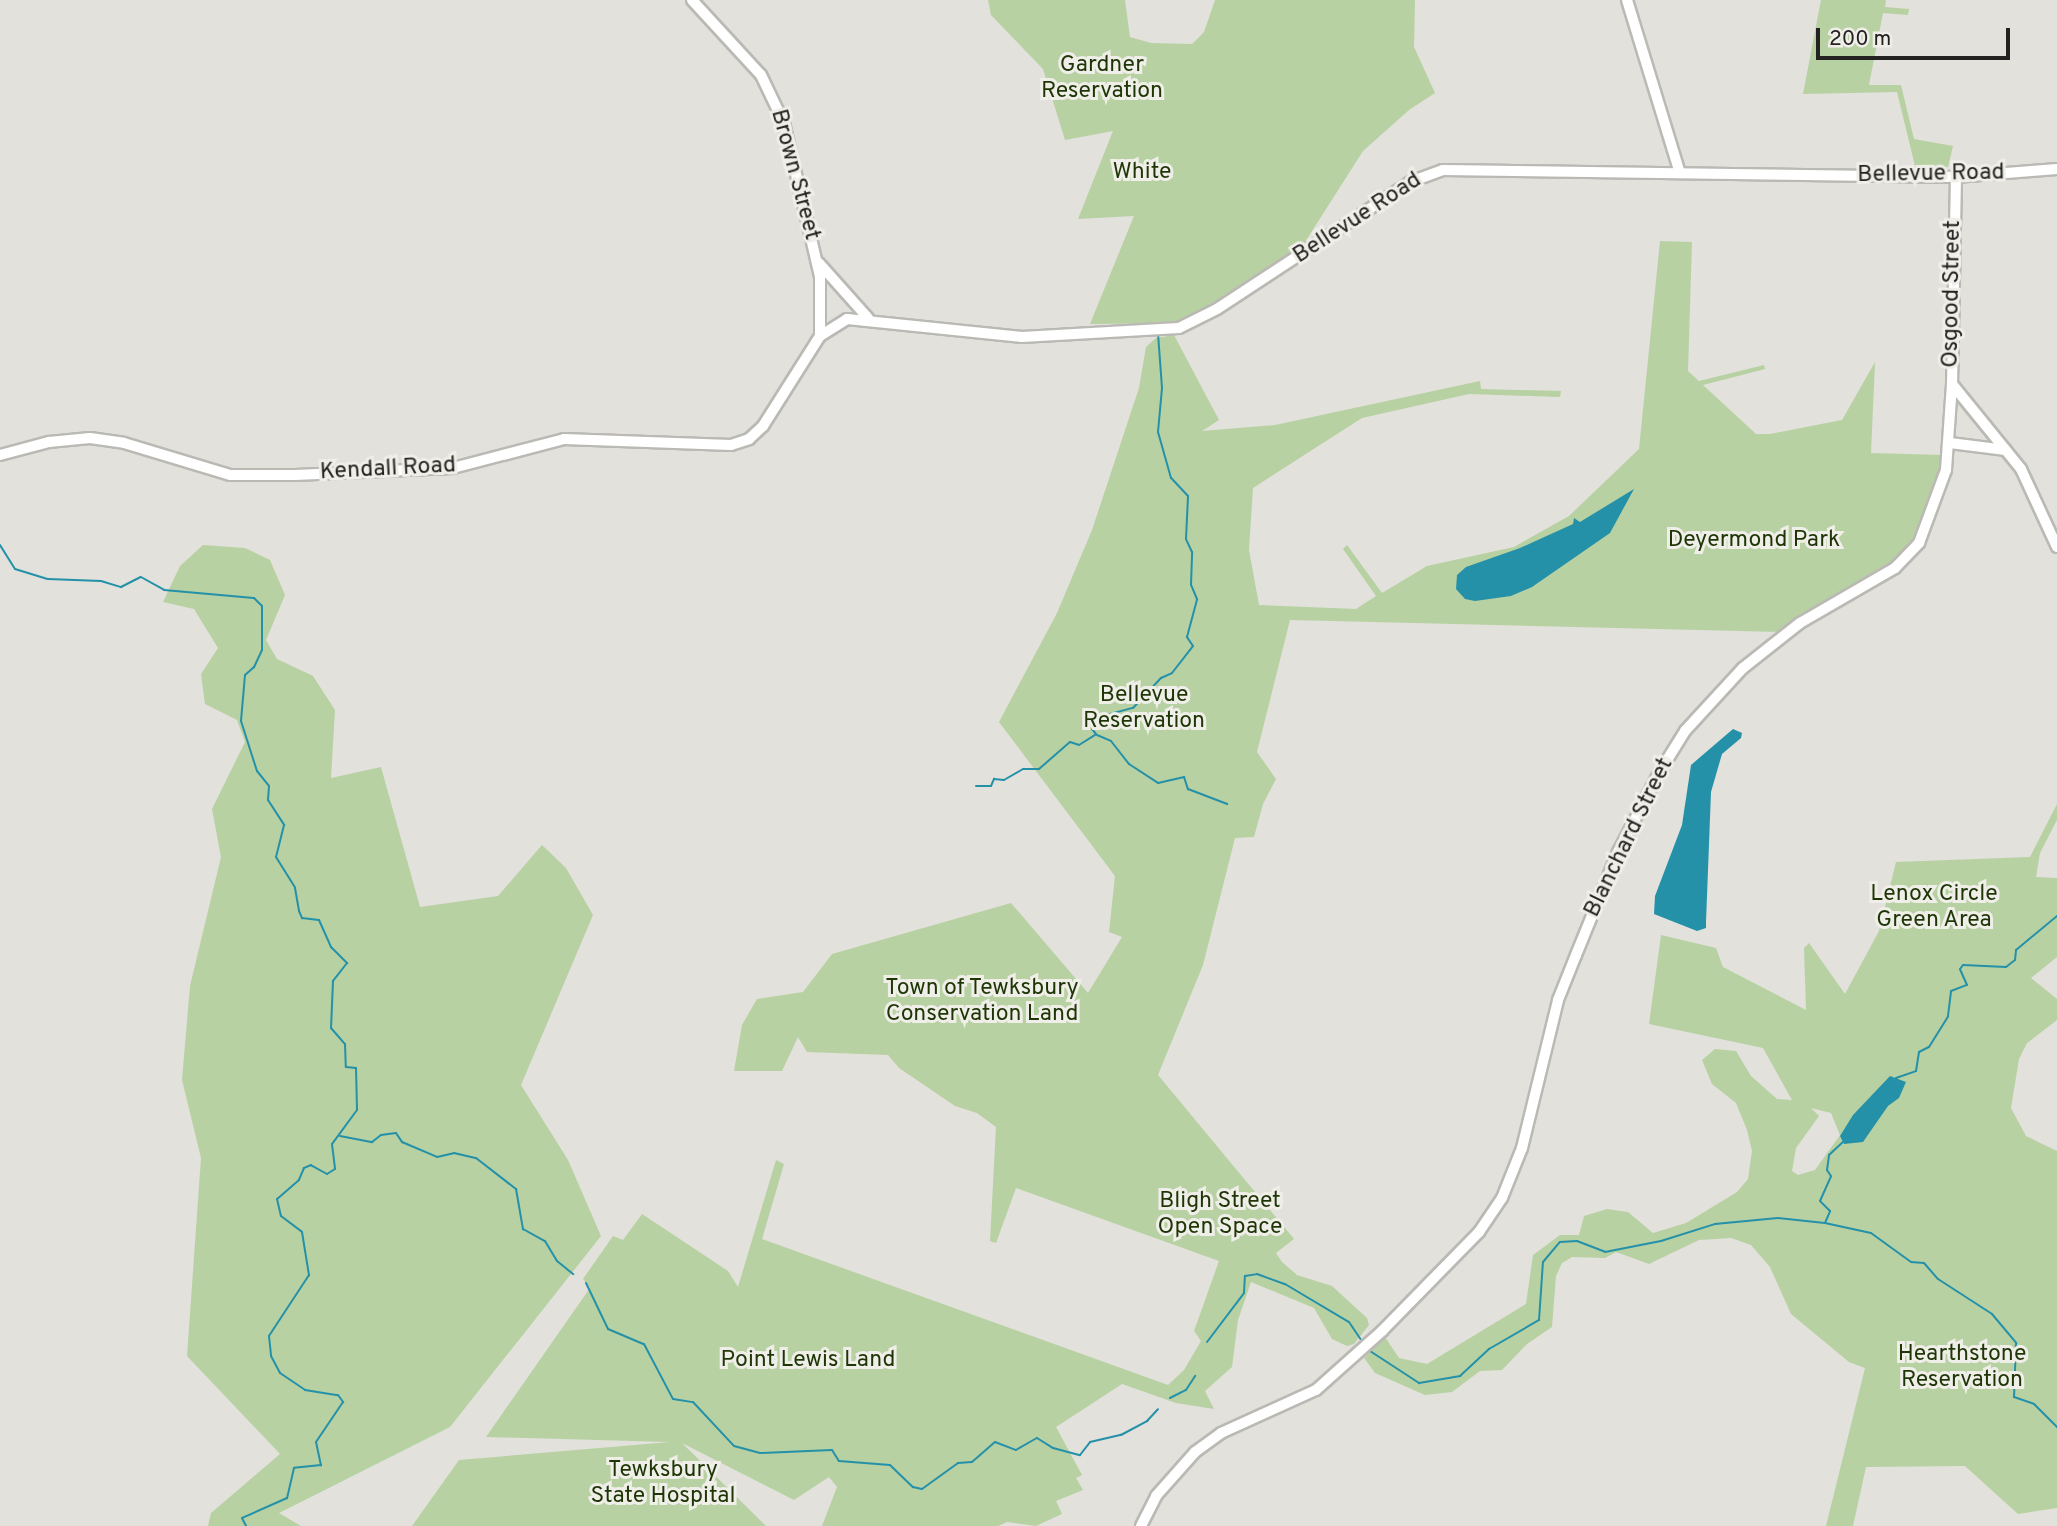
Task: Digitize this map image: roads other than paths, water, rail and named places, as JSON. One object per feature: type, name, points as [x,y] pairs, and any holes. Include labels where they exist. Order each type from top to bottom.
[{"type":"street","name":"Brown Street","points":[[692,0],[752,64],[771,93],[789,139],[823,303],[820,336]]},
{"type":"street","points":[[1627,0],[1680,173]]},
{"type":"street","name":"Bellevue Road","points":[[768,417],[820,336],[847,319],[868,318],[1022,337],[1179,328],[1217,309],[1426,174],[1485,167],[1956,177],[2057,169]]},
{"type":"street","name":"Osgood Street","points":[[1956,177],[1952,384],[2028,479],[2057,547]]},
{"type":"street","points":[[816,260],[868,318]]},
{"type":"street","name":"Blanchard Street","points":[[1141,1526],[1156,1496],[1195,1452],[1229,1429],[1316,1390],[1424,1289],[1479,1232],[1502,1198],[1522,1148],[1558,1000],[1618,852],[1678,739],[1743,668],[1800,623],[1895,568],[1911,552],[1929,526],[1950,443],[1952,384]]},
{"type":"street","name":"Kendall Road","points":[[0,455],[49,442],[90,438],[124,443],[230,475],[393,472],[463,466],[564,439],[731,445],[749,439],[768,417]]},
{"type":"street","points":[[1950,443],[2006,450]]},
{"type":"water","points":[[1634,489],[1610,533],[1532,587],[1511,596],[1475,601],[1465,599],[1456,589],[1457,575],[1466,567],[1520,548],[1573,524],[1574,518],[1580,522]]},
{"type":"water","points":[[1733,729],[1742,733],[1741,738],[1722,754],[1711,792],[1706,928],[1697,931],[1654,914],[1655,896],[1682,825],[1691,765]]},
{"type":"water","points":[[1890,1076],[1906,1082],[1899,1098],[1888,1106],[1863,1142],[1844,1144],[1840,1136],[1853,1115]]},
{"type":"waterway","points":[[1096,734],[1092,729],[1095,718],[1133,708],[1161,678],[1172,673],[1193,646],[1187,637],[1197,599],[1191,585],[1192,552],[1186,539],[1188,496],[1171,478],[1158,432],[1162,388],[1158,334]]},
{"type":"waterway","points":[[0,545],[15,569],[48,579],[101,581],[121,587],[141,577],[164,590],[254,598],[262,606],[262,650],[254,667],[245,675],[241,721],[257,771],[269,786],[268,800],[284,825],[276,857],[295,888],[302,918],[319,920],[331,947],[347,963],[333,981],[331,1028],[345,1044],[346,1067],[356,1068],[357,1110],[332,1144],[335,1169],[327,1174],[311,1165],[304,1168],[299,1180],[277,1199],[281,1216],[302,1232],[309,1275],[269,1336],[271,1356],[280,1373],[305,1390],[338,1395],[343,1402],[316,1442],[321,1465],[294,1468],[287,1498],[242,1518],[246,1526]]},
{"type":"waterway","points":[[976,786],[991,786],[994,779],[1004,780],[1023,769],[1039,769],[1070,742],[1079,745],[1095,735]]},
{"type":"waterway","points":[[1097,735],[1111,741],[1129,764],[1158,783],[1184,777],[1188,789],[1227,804]]},
{"type":"waterway","points":[[1896,1078],[1916,1071],[1919,1052],[1929,1047],[1948,1016],[1951,991],[1967,985],[1960,969],[1963,965],[2006,967],[2015,960],[2016,950],[2057,916]]},
{"type":"waterway","points":[[340,1136],[372,1142],[381,1135],[396,1133],[402,1142],[437,1157],[454,1153],[476,1158],[516,1189],[523,1229],[545,1241],[557,1261],[573,1274]]},
{"type":"waterway","points":[[1825,1223],[1830,1211],[1820,1201],[1831,1176],[1827,1170],[1829,1155],[1843,1142]]},
{"type":"waterway","points":[[1370,1351],[1419,1383],[1460,1376],[1489,1349],[1539,1320],[1543,1262],[1560,1242],[1577,1241],[1605,1252],[1661,1241],[1715,1224],[1778,1218],[1825,1223],[1871,1233],[1911,1262],[1924,1263],[1938,1279],[1992,1314],[2016,1343],[2014,1397],[2034,1404],[2057,1427]]},
{"type":"waterway","points":[[1207,1342],[1244,1293],[1245,1276],[1257,1274],[1285,1284],[1349,1322],[1361,1340]]},
{"type":"waterway","points":[[586,1283],[608,1329],[644,1344],[673,1399],[693,1402],[734,1446],[760,1453],[832,1450],[839,1461],[890,1465],[913,1487],[922,1489],[958,1463],[972,1462],[995,1442],[1016,1450],[1037,1438],[1053,1448],[1080,1455],[1090,1442],[1121,1435],[1147,1421],[1158,1409]]},
{"type":"waterway","points":[[1170,1398],[1186,1390],[1195,1376]]},
{"type":"park label","name":"Gardner Reservation","points":[[1102,79]]},
{"type":"park label","name":"White","points":[[1142,173]]},
{"type":"park label","name":"Deyermond Park","points":[[1754,541]]},
{"type":"park label","name":"Bellevue Reservation","points":[[1144,709]]},
{"type":"park label","name":"Lenox Circle Green Area","points":[[1934,908]]},
{"type":"park label","name":"Town of Tewksbury Conservation Land","points":[[982,1002]]},
{"type":"park label","name":"Bligh Street Open Space","points":[[1220,1215]]},
{"type":"park label","name":"Point Lewis Land","points":[[808,1361]]},
{"type":"park label","name":"Hearthstone Reservation","points":[[1962,1368]]},
{"type":"park label","name":"Tewksbury State Hospital","points":[[663,1484]]}]
